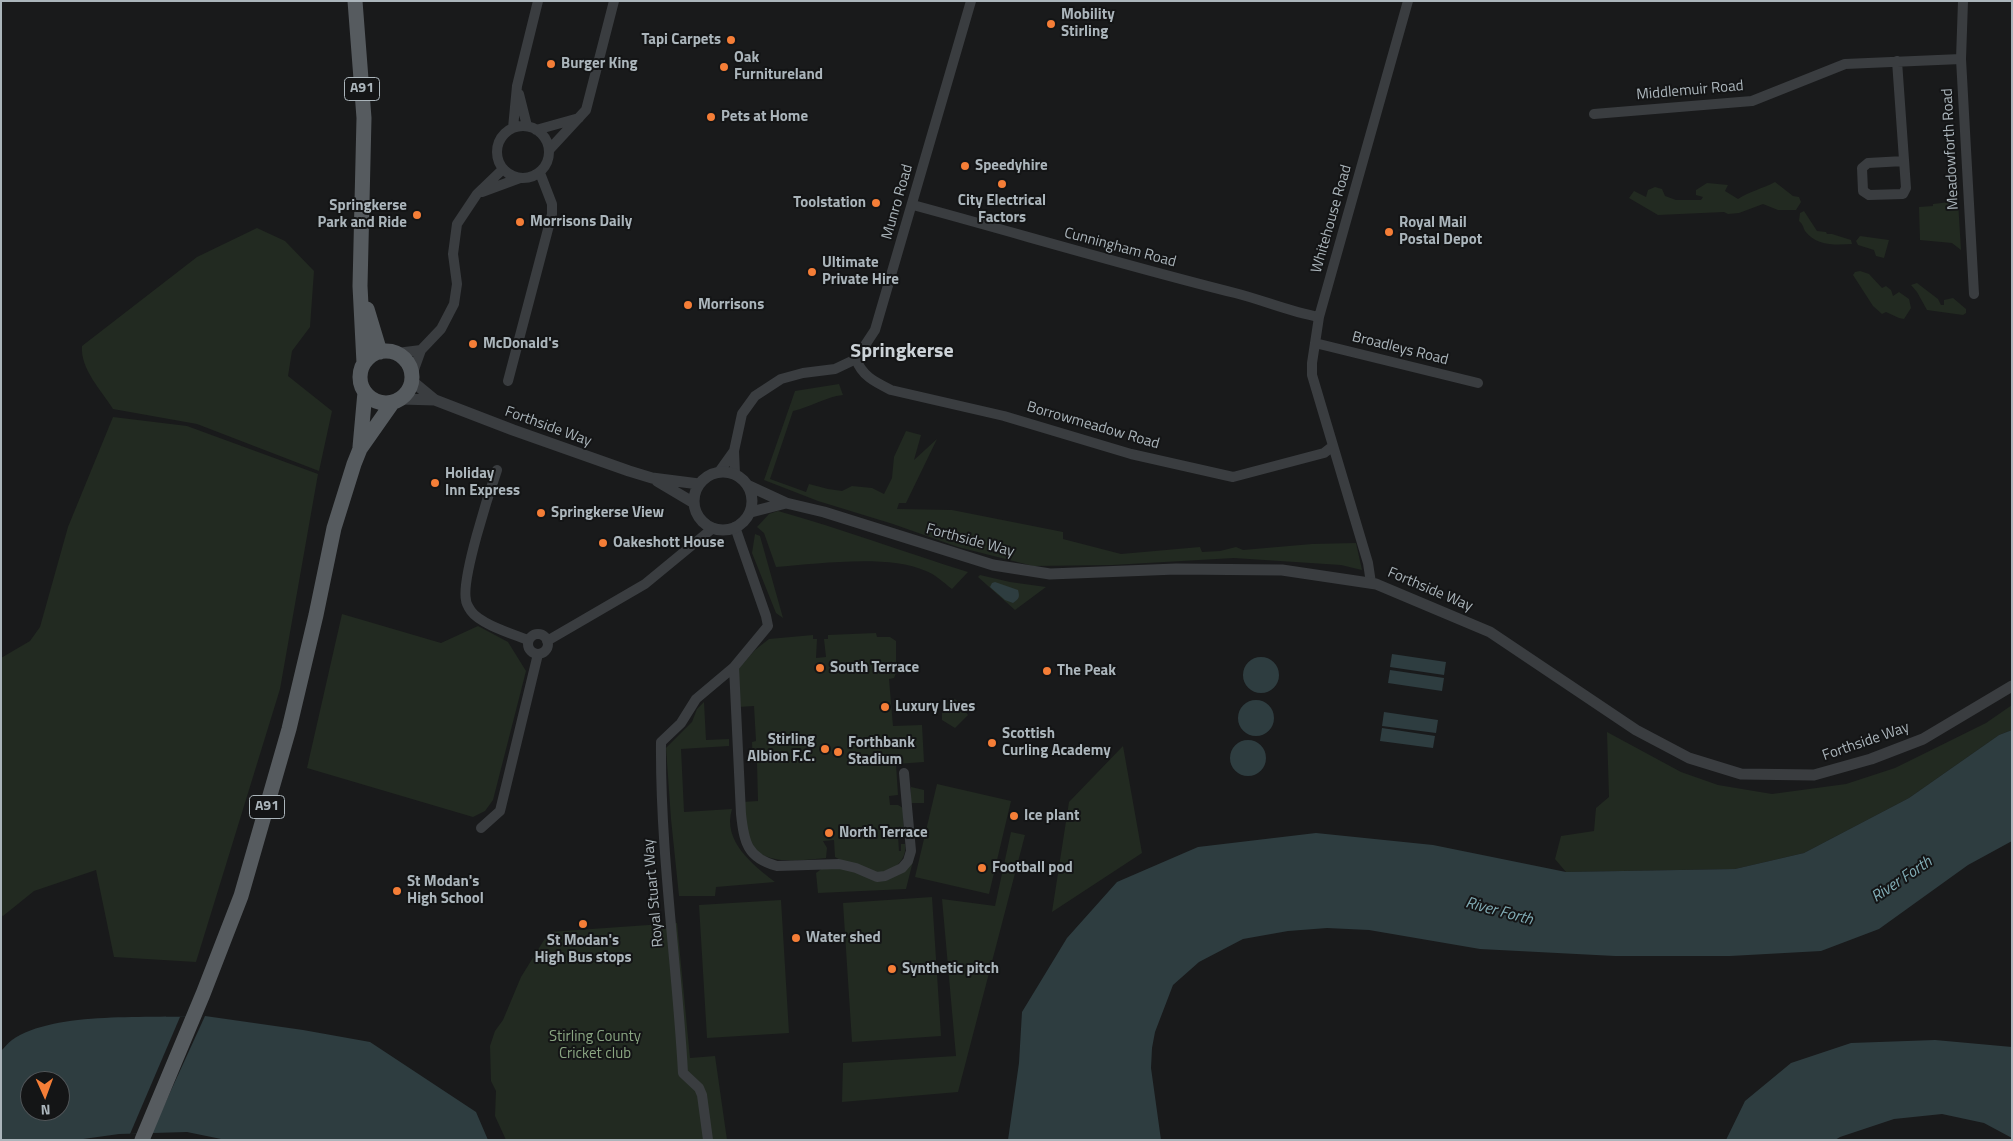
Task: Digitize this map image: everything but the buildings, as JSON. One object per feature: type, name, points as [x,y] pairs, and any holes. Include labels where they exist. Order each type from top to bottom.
[{"type":"main road","name":"A91","points":[[142,1140],[203,994],[241,896],[292,720],[334,528],[360,448],[365,392],[360,376],[364,363],[360,286],[364,118],[355,1]]},
{"type":"main road","name":"A91","points":[[360,286],[380,352]]},
{"type":"main road","points":[[364,363],[371,356],[380,352],[397,353],[407,362],[412,378]]},
{"type":"main road","name":"A91","points":[[360,448],[397,401],[408,391],[412,378]]},
{"type":"main road","points":[[365,392],[377,402],[397,401]]},
{"type":"street","points":[[513,128],[516,86],[538,1]]},
{"type":"street","points":[[549,150],[586,110],[614,1]]},
{"type":"street","name":"Munro Road","points":[[856,359],[876,330],[971,1]]},
{"type":"street","name":"Whitehouse Road","points":[[1371,583],[1368,563],[1312,375],[1312,363],[1319,317],[1408,1]]},
{"type":"street","name":"Meadowforth Road","points":[[1963,1],[1961,59],[1974,294]]},
{"type":"street","name":"Middlemuir Road","points":[[1594,114],[1752,101],[1845,64],[1961,59]]},
{"type":"street","points":[[1897,61],[1904,161],[1905,192],[1903,194],[1869,195],[1864,191],[1862,168],[1868,163],[1904,161]]},
{"type":"street","points":[[477,194],[520,178],[540,173],[548,159],[549,150],[547,142],[532,128],[516,86]]},
{"type":"street","points":[[520,178],[511,175],[503,169],[498,158],[497,149],[501,139],[513,128],[532,128],[580,118]]},
{"type":"street","points":[[412,378],[421,350],[441,329],[454,304],[457,284],[453,254],[457,224],[477,194],[503,169]]},
{"type":"street","points":[[508,381],[552,214],[552,204],[540,173]]},
{"type":"street","name":"Cunningham Road","points":[[913,205],[1319,317]]},
{"type":"street","name":"Broadleys Road","points":[[1315,343],[1478,384]]},
{"type":"street","points":[[397,353],[421,350]]},
{"type":"street","points":[[735,474],[734,451],[742,414],[755,396],[781,379],[803,373],[835,369],[856,359]]},
{"type":"street","name":"Borrowmeadow Road","points":[[856,359],[860,370],[875,382],[891,390],[1004,416],[1131,454],[1233,477],[1324,453],[1333,446]]},
{"type":"street","name":"Forthside Way","points":[[412,378],[435,400]]},
{"type":"street","name":"Forthside Way","points":[[397,401],[435,400],[513,430],[652,478],[694,503]]},
{"type":"street","points":[[719,472],[734,451]]},
{"type":"street","points":[[497,470],[466,582],[466,600],[471,612],[490,624],[528,640]]},
{"type":"street","points":[[719,472],[735,474],[748,485],[752,494],[751,512],[735,527],[723,530],[713,528],[700,519],[694,503],[699,484],[705,478],[719,472]]},
{"type":"street","name":"Forthside Way","points":[[652,478],[699,484]]},
{"type":"street","name":"Forthside Way","points":[[748,485],[786,503],[824,512],[973,560],[1050,574],[1176,569],[1282,570],[1371,583],[1490,632],[1636,730],[1690,758],[1740,774],[1814,775],[1871,759],[1923,739],[2012,686]]},
{"type":"street","name":"Forthside Way","points":[[751,512],[786,503]]},
{"type":"street","name":"Royal Stuart Way","points":[[708,1140],[702,1095],[699,1088],[684,1073],[666,867],[661,742],[681,723],[696,699],[734,666],[768,626],[735,527]]},
{"type":"street","points":[[547,641],[645,584],[713,528]]},
{"type":"street","points":[[481,828],[500,811],[538,654],[546,649],[547,641],[544,636],[538,634],[530,637],[528,640]]},
{"type":"street","points":[[528,640],[530,650],[538,654]]},
{"type":"street","points":[[734,666],[738,772],[744,838],[749,848],[768,863],[778,866],[839,864],[856,868],[877,877],[885,876],[902,868],[908,860],[911,851],[904,773]]},
{"type":"green space","points":[[1775,182],[1793,196],[1799,197],[1801,202],[1796,210],[1778,210],[1763,204],[1739,213],[1658,215],[1629,198],[1634,191],[1646,197],[1648,190],[1655,187],[1662,189],[1665,196],[1676,200],[1701,200],[1703,197],[1696,195],[1696,190],[1707,183],[1728,185],[1725,191],[1738,199]]},
{"type":"green space","points":[[1958,201],[1961,250],[1952,243],[1920,240],[1919,207]]},
{"type":"green space","points":[[1804,211],[1817,231],[1851,240],[1852,244],[1826,244],[1809,236],[1799,221],[1800,213]]},
{"type":"green space","points":[[257,228],[285,241],[314,271],[310,327],[292,351],[288,376],[332,411],[319,471],[197,424],[113,409],[84,363],[82,346],[197,257]]},
{"type":"green space","points":[[1860,236],[1889,240],[1884,258],[1876,256],[1874,250],[1858,245],[1856,241]]},
{"type":"green space","points":[[1860,271],[1869,274],[1882,288],[1886,286],[1891,290],[1893,296],[1899,292],[1909,299],[1911,308],[1904,319],[1886,312],[1882,314],[1873,306],[1853,275],[1855,272]]},
{"type":"green space","points":[[1917,283],[1938,299],[1941,305],[1944,305],[1944,300],[1953,298],[1966,309],[1966,313],[1963,315],[1927,310],[1911,285]]},
{"type":"green space","points":[[839,384],[843,395],[793,411],[770,479],[806,492],[809,484],[842,491],[852,486],[872,488],[884,494],[892,478],[894,457],[906,431],[921,435],[914,460],[937,439],[906,503],[899,503],[897,509],[952,510],[1063,532],[1063,539],[1121,554],[1200,547],[1202,552],[1220,551],[1236,547],[1243,550],[1312,544],[1356,543],[1362,570],[1341,565],[1234,558],[1112,565],[1033,566],[958,547],[893,524],[818,501],[764,480],[795,391]]},
{"type":"green space","points":[[113,417],[187,426],[318,474],[280,689],[196,962],[114,957],[96,870],[34,891],[3,916],[1,915],[1,658],[30,641],[40,627],[68,527]]},
{"type":"green space","points":[[778,511],[968,572],[952,589],[929,572],[892,563],[873,561],[832,562],[776,567],[764,533],[757,527],[769,514]]},
{"type":"green space","points":[[755,534],[760,536],[783,618],[776,613],[752,553]]},
{"type":"green space","points":[[980,575],[1010,582],[1046,587],[1015,610],[978,577]]},
{"type":"green space","points":[[342,614],[441,643],[478,626],[508,642],[526,671],[493,800],[485,811],[473,817],[307,768]]},
{"type":"green space","name":"Forthbank Stadium","points":[[876,633],[877,637],[890,637],[896,641],[896,673],[894,678],[889,679],[893,726],[922,725],[924,762],[896,764],[898,795],[889,796],[890,805],[898,805],[903,808],[904,836],[898,836],[899,851],[901,851],[901,844],[905,844],[904,856],[897,865],[887,872],[875,873],[860,869],[835,857],[834,840],[823,841],[827,848],[826,858],[781,860],[760,854],[752,847],[746,837],[743,825],[742,802],[758,801],[757,763],[753,763],[752,742],[756,741],[754,706],[738,707],[738,669],[755,650],[769,639],[813,635],[813,639],[817,639],[816,658],[826,657],[824,639],[828,639],[828,635]]},
{"type":"green space","points":[[955,699],[966,709],[965,711],[968,715],[955,728],[942,720],[942,705]]},
{"type":"green space","points":[[704,702],[706,740],[729,739],[729,746],[681,749],[684,812],[732,809],[731,832],[735,842],[749,860],[775,882],[716,887],[715,896],[679,896],[666,748],[692,722],[697,709]]},
{"type":"green space","points":[[2012,705],[2012,730],[1999,735],[1909,798],[1804,853],[1735,869],[1566,872],[1555,859],[1561,836],[1594,831],[1596,808],[1609,797],[1607,732],[1681,772],[1718,785],[1772,794],[1846,784],[1895,768],[1986,723]]},
{"type":"green space","points":[[1123,746],[1142,853],[1052,912],[1069,802]]},
{"type":"green space","points":[[937,784],[1011,801],[989,894],[915,877]]},
{"type":"green space","points":[[911,787],[924,790],[924,803],[910,803]]},
{"type":"green space","points":[[1011,832],[1025,835],[958,1092],[842,1102],[843,1063],[956,1056],[942,899],[995,906]]},
{"type":"green space","points":[[916,849],[906,889],[818,893],[816,873],[824,867],[896,874]]},
{"type":"green space","name":"Synthetic pitch","points":[[932,897],[941,1036],[852,1042],[843,903]]},
{"type":"green space","points":[[781,900],[789,1033],[707,1038],[699,905]]},
{"type":"green space","name":"Stirling County Cricket club","points":[[677,923],[690,1058],[715,1056],[727,1140],[506,1140],[495,1116],[496,1091],[491,1081],[490,1046],[495,1031],[503,1020],[521,977],[549,932]]},
{"type":"water","points":[[995,582],[1018,590],[1018,599],[1013,603],[1005,600],[990,587]]},
{"type":"water","points":[[1392,654],[1446,662],[1444,675],[1390,667]]},
{"type":"water","points":[[1261,657],[1268,658],[1274,662],[1278,668],[1278,682],[1274,688],[1268,692],[1261,693],[1254,692],[1248,688],[1244,682],[1243,675],[1244,668],[1248,662],[1254,658]]},
{"type":"water","points":[[1390,670],[1444,678],[1442,691],[1388,683]]},
{"type":"water","points":[[1256,700],[1263,701],[1269,705],[1273,711],[1273,725],[1269,731],[1263,735],[1256,736],[1249,735],[1243,731],[1239,725],[1238,718],[1239,711],[1243,705],[1249,701]]},
{"type":"water","points":[[1384,712],[1438,720],[1436,733],[1382,726]]},
{"type":"water","points":[[1382,728],[1435,736],[1433,748],[1380,741]]},
{"type":"water","name":"River Forth","points":[[2012,730],[2012,841],[1968,865],[1879,929],[1821,951],[1730,956],[1615,956],[1480,949],[1369,930],[1327,928],[1288,931],[1243,939],[1199,962],[1173,985],[1155,1032],[1152,1048],[1151,1068],[1161,1140],[1008,1140],[1019,1063],[1022,1012],[1067,938],[1117,882],[1198,847],[1316,833],[1433,845],[1566,872],[1735,869],[1804,853],[1909,798],[1999,735]]},
{"type":"water","points":[[1248,740],[1255,741],[1261,745],[1265,751],[1265,765],[1261,771],[1255,775],[1248,776],[1241,775],[1235,771],[1231,765],[1230,758],[1231,751],[1235,745],[1241,741]]},
{"type":"water","points":[[205,1016],[370,1042],[476,1112],[488,1140],[226,1140],[187,1132],[119,1134],[76,1140],[1,1140],[1,1051],[12,1040],[30,1030],[53,1024],[78,1020]]},
{"type":"water","points":[[1935,1040],[2012,1047],[2012,1138],[1984,1123],[1942,1114],[1894,1119],[1835,1140],[1726,1140],[1745,1101],[1791,1063],[1851,1043]]},
{"type":"pier","points":[[205,1016],[152,1132],[130,1134],[180,1017]]},
{"type":"place","name":"Mobility Stirling","points":[[1051,24]]},
{"type":"place","name":"Tapi Carpets","points":[[731,40]]},
{"type":"place","name":"Burger King","points":[[551,64]]},
{"type":"place","name":"Oak Furnitureland","points":[[724,67]]},
{"type":"place","name":"Pets at Home","points":[[711,117]]},
{"type":"place","name":"Speedyhire","points":[[965,166]]},
{"type":"place","name":"City Electrical Factors","points":[[1002,184]]},
{"type":"place","name":"Toolstation","points":[[876,203]]},
{"type":"place","name":"Springkerse Park and Ride","points":[[417,215]]},
{"type":"place","name":"Morrisons Daily","points":[[520,222]]},
{"type":"place","name":"Royal Mail Postal Depot","points":[[1389,232]]},
{"type":"place","name":"Ultimate Private Hire","points":[[812,272]]},
{"type":"place","name":"Morrisons","points":[[688,305]]},
{"type":"place","name":"McDonald's","points":[[473,344]]},
{"type":"place","name":"Holiday Inn Express","points":[[435,483]]},
{"type":"place","name":"Springkerse View","points":[[541,513]]},
{"type":"place","name":"Oakeshott House","points":[[603,543]]},
{"type":"place","name":"South Terrace","points":[[820,668]]},
{"type":"place","name":"The Peak","points":[[1047,671]]},
{"type":"place","name":"Luxury Lives","points":[[885,707]]},
{"type":"place","name":"Scottish Curling Academy","points":[[992,743]]},
{"type":"place","name":"Stirling Albion F.C.","points":[[825,749]]},
{"type":"place","name":"Forthbank Stadium","points":[[838,752]]},
{"type":"place","name":"Ice plant","points":[[1014,816]]},
{"type":"place","name":"North Terrace","points":[[829,833]]},
{"type":"place","name":"Football pod","points":[[982,868]]},
{"type":"place","name":"St Modan's High School","points":[[397,891]]},
{"type":"place","name":"St Modan's High Bus stops","points":[[583,924]]},
{"type":"place","name":"Water shed","points":[[796,938]]},
{"type":"place","name":"Synthetic pitch","points":[[892,969]]},
{"type":"district","name":"Springkerse","points":[[902,352]]}]
